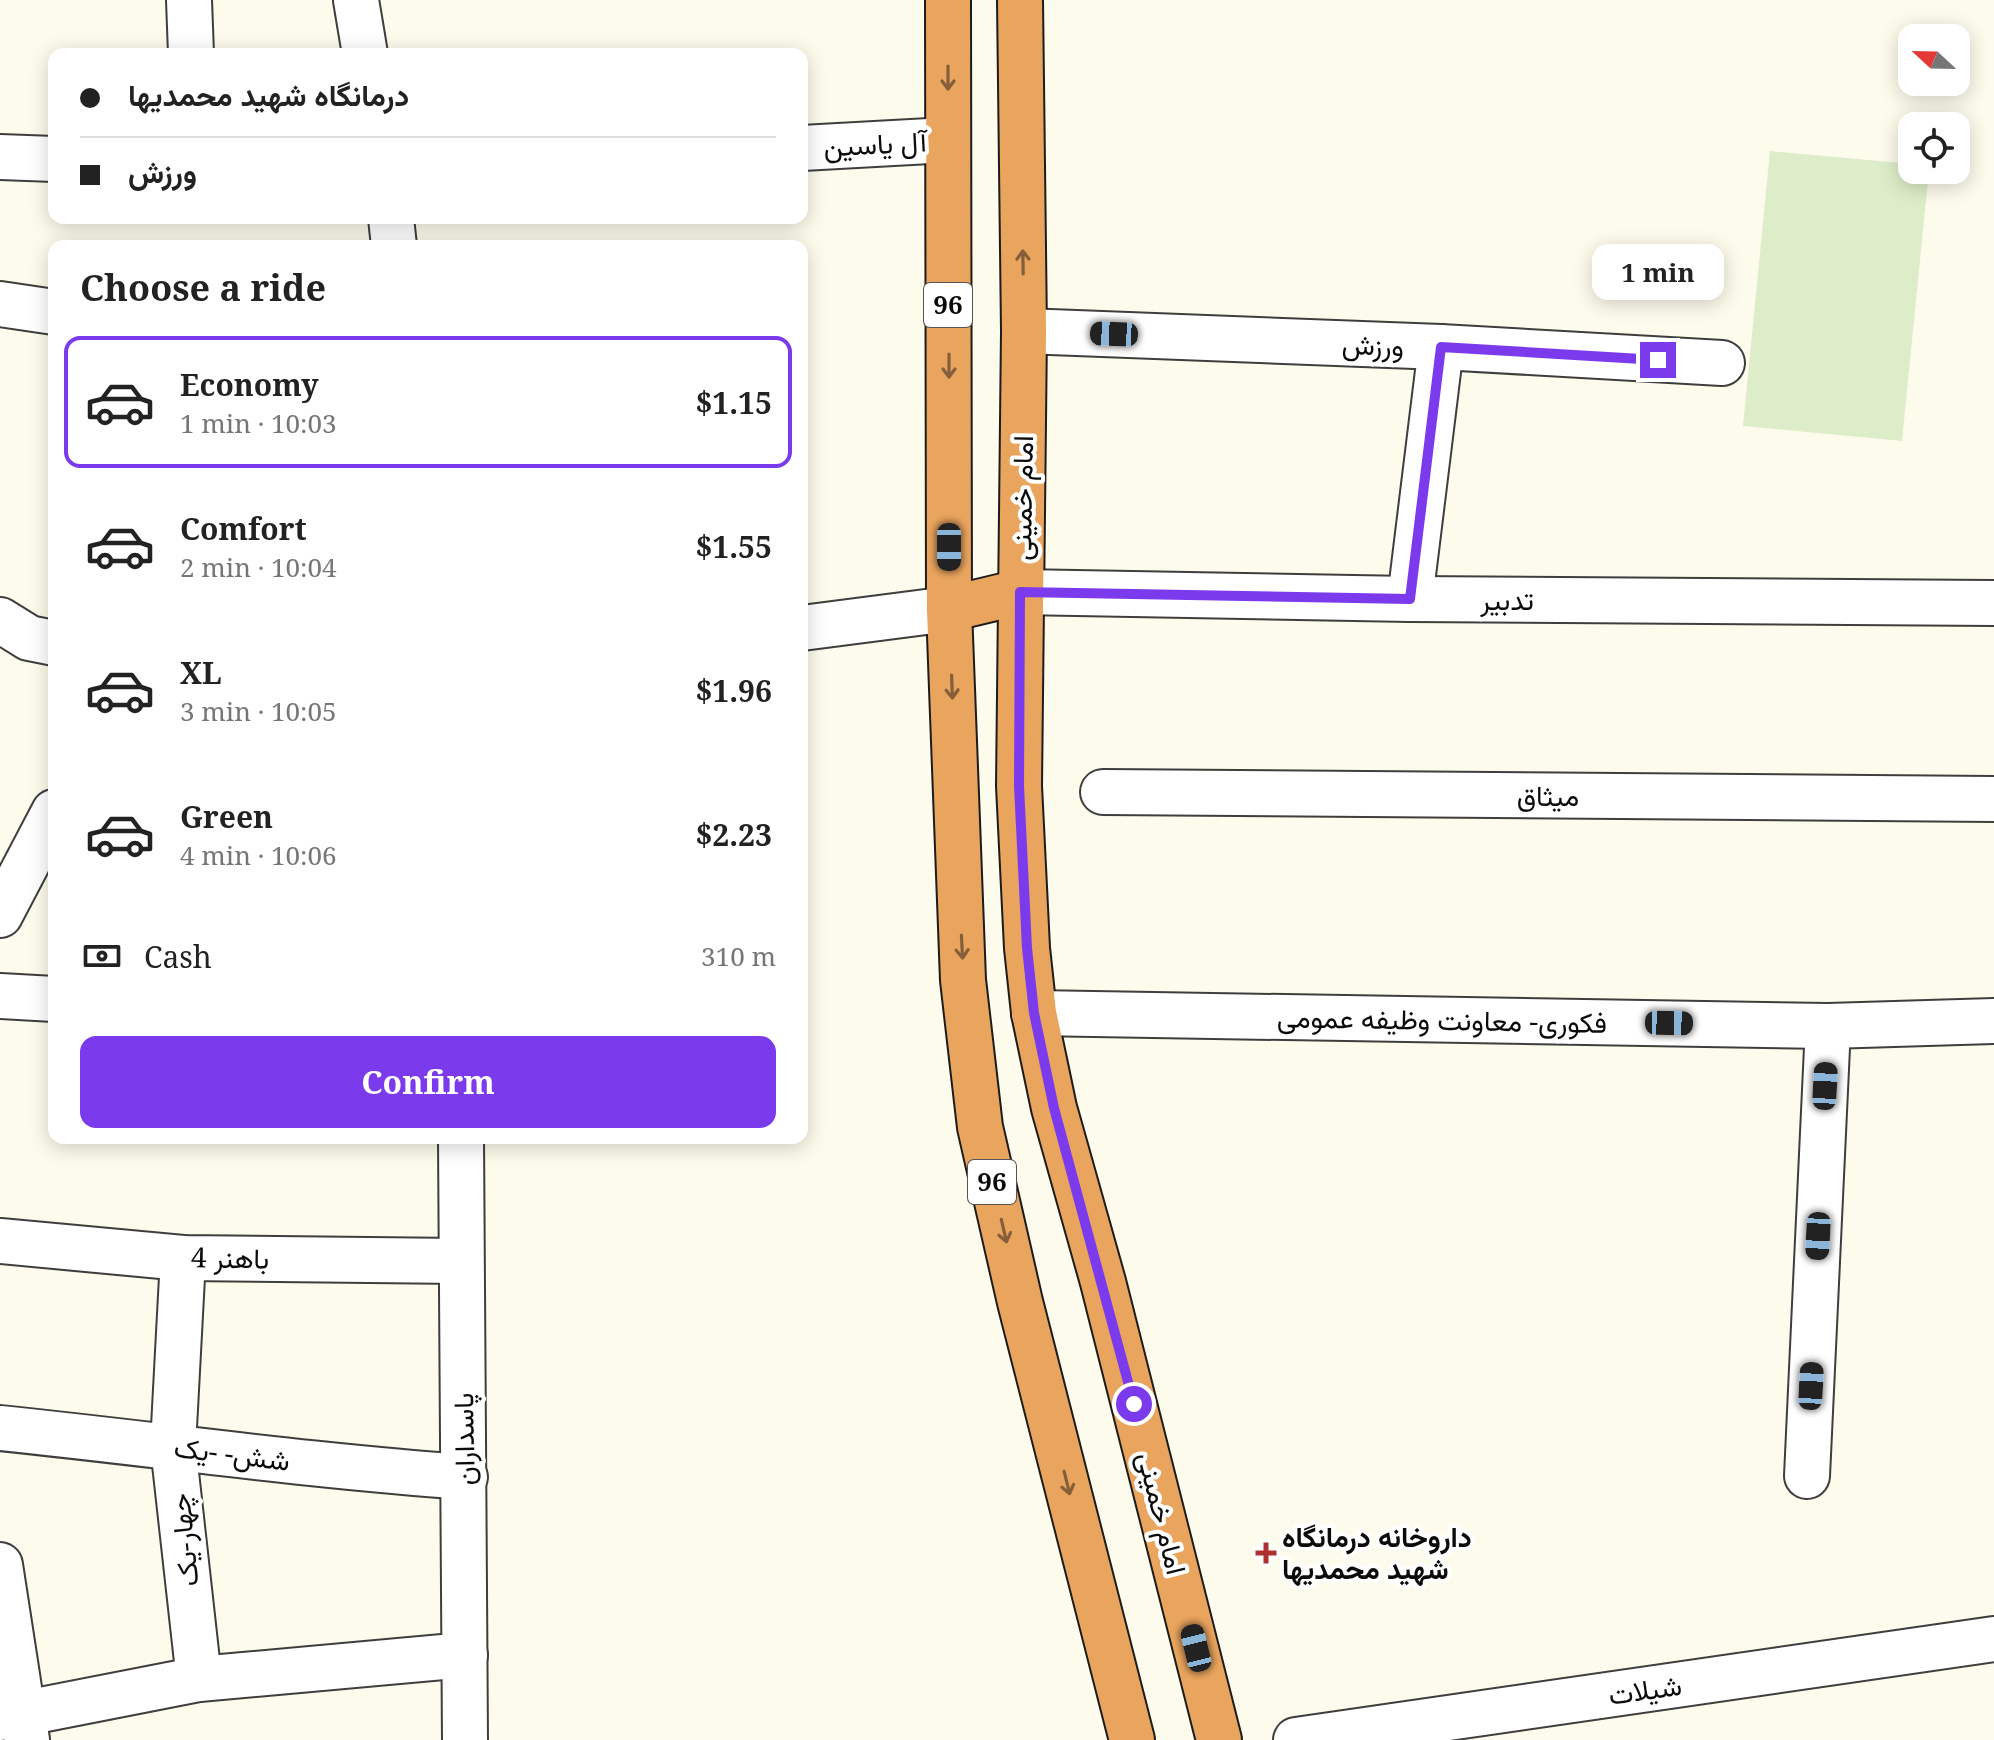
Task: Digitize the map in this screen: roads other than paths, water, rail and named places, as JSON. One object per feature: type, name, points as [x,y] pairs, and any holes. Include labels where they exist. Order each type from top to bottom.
[{"type":"highway","name":"96","points":[[948,0],[949,609],[963,980],[980,1127],[1020,1302],[1132,1740]]},
{"type":"highway","name":"امام خمینی","points":[[1020,0],[1024,331],[1019,786],[1027,948],[1034,1013],[1054,1108],[1107,1297],[1219,1740]]},
{"type":"highway","points":[[949,609],[1020,592]]},
{"type":"street","points":[[189,0],[191,48]]},
{"type":"street","points":[[356,0],[364,48]]},
{"type":"street","name":"آل یاسین","points":[[808,148],[948,140]]},
{"type":"street","points":[[0,157],[48,159]]},
{"type":"street","points":[[0,304],[48,311]]},
{"type":"street","name":"ورزش","points":[[1024,331],[1441,347],[1722,363]]},
{"type":"street","points":[[1410,599],[1441,347]]},
{"type":"street","name":"تدبیر","points":[[1020,592],[1410,599],[1994,603]]},
{"type":"street","points":[[808,627],[949,609]]},
{"type":"street","points":[[0,620],[29,638],[48,642]]},
{"type":"street","name":"میثاق","points":[[1103,792],[1994,799]]},
{"type":"street","points":[[0,915],[48,823]]},
{"type":"street","points":[[0,996],[48,999]]},
{"type":"street","name":"فکوری- معاونت وظیفه عمومی","points":[[1034,1013],[1828,1026],[1994,1021]]},
{"type":"street","points":[[1807,1476],[1828,1026]]},
{"type":"street","name":"پاسداران","points":[[461,1144],[465,1740]]},
{"type":"street","name":"باهنر 4","points":[[0,1241],[183,1258],[461,1261]]},
{"type":"street","name":"چهار-یک","points":[[183,1258],[173,1446],[199,1679]]},
{"type":"street","name":"شش- -یک","points":[[0,1428],[348,1469],[465,1477]]},
{"type":"street","points":[[0,1565],[17,1724],[199,1679],[465,1655]]},
{"type":"street","name":"شیلات","points":[[1296,1740],[1994,1639]]},
{"type":"place","name":"داروخانه درمانگاه شهید محمدیها","points":[[1266,1553]]}]
